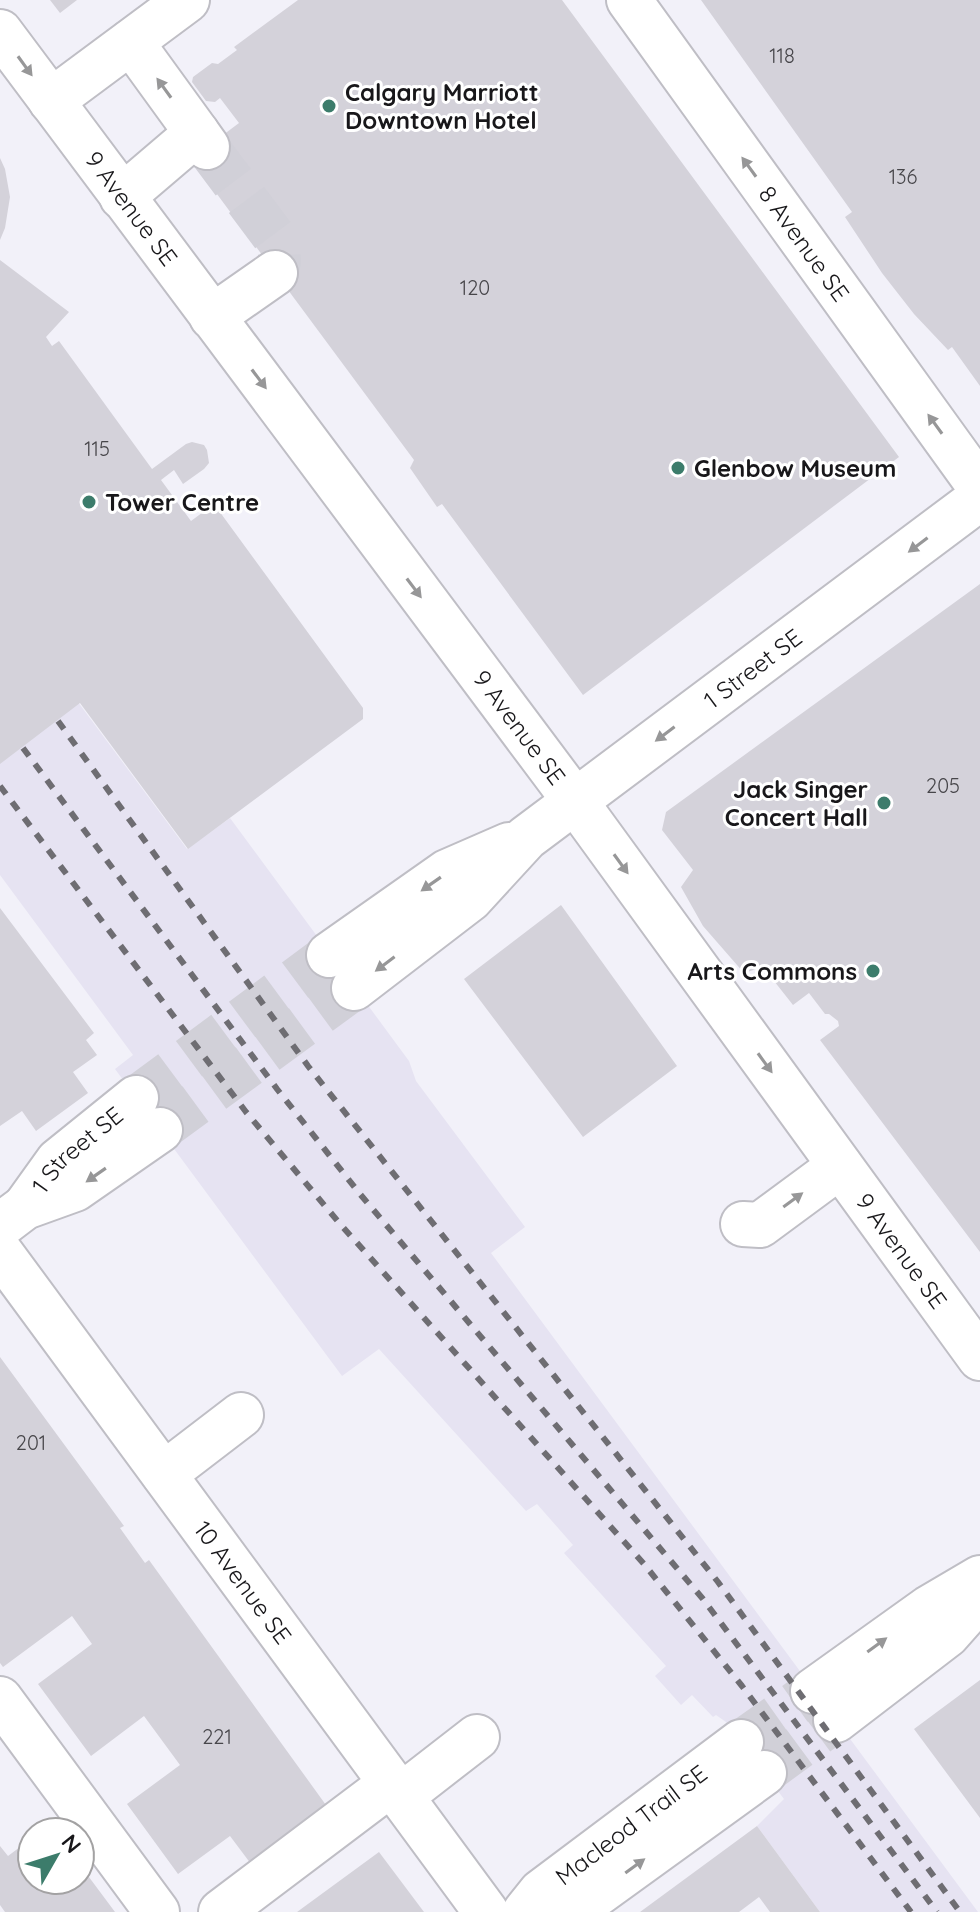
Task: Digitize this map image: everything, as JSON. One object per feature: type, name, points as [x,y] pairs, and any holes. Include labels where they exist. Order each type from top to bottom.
[{"type":"main road","points":[[51,101],[187,0]]},
{"type":"main road","name":"8 Avenue SE","points":[[629,0],[980,487]]},
{"type":"main road","name":"9 Avenue SE","points":[[0,32],[575,801],[980,1358]]},
{"type":"main road","points":[[122,197],[202,140],[131,42]]},
{"type":"main road","points":[[212,317],[275,273]]},
{"type":"main road","name":"1 Street SE","points":[[341,971],[447,872],[526,838],[980,498]]},
{"type":"main road","name":"1 Street SE","points":[[13,1216],[75,1189],[148,1114]]},
{"type":"main road","points":[[743,1224],[760,1225],[840,1166]]},
{"type":"main road","name":"10 Avenue SE","points":[[0,1252],[486,1912]]},
{"type":"main road","points":[[164,1474],[241,1415]]},
{"type":"main road","points":[[980,1578],[929,1608],[825,1706],[947,1635],[980,1598]]},
{"type":"main road","points":[[0,1699],[157,1912]]},
{"type":"main road","points":[[221,1912],[477,1737]]},
{"type":"main road","name":"Macleod Trail SE","points":[[525,1912],[541,1892],[753,1758],[572,1912]]},
{"type":"shaded area","points":[[0,597],[187,849],[230,818],[409,1061],[416,1081],[525,1227],[491,1253],[978,1912],[820,1912],[757,1826],[784,1799],[726,1722],[716,1715],[713,1717],[692,1695],[681,1705],[655,1676],[666,1666],[564,1553],[573,1545],[537,1504],[526,1511],[379,1349],[342,1376],[115,1069],[133,1055],[0,875]]},
{"type":"building","points":[[50,0],[77,0],[60,13]]},
{"type":"building","points":[[298,0],[562,0],[899,457],[583,695],[442,504],[437,507],[410,468],[414,460],[191,159],[239,123],[220,98],[215,102],[206,101],[192,82],[193,77],[212,63],[218,64],[237,50],[234,47]]},
{"type":"building","points":[[701,0],[980,0],[980,386],[952,347],[948,350],[882,273],[845,217],[852,212]]},
{"type":"building","points":[[0,158],[10,197],[0,240]]},
{"type":"building","points":[[0,260],[69,312],[46,337],[52,346],[59,341],[152,469],[186,444],[204,445],[209,463],[204,469],[183,484],[174,470],[161,480],[191,521],[214,504],[363,708],[363,719],[188,849],[80,703],[0,764]]},
{"type":"building","name":"Arts Commons","points":[[980,584],[980,1252],[820,1040],[839,1026],[838,1021],[825,1014],[809,993],[793,1005],[763,967],[744,973],[703,926],[681,887],[693,870],[662,830],[666,812]]},
{"type":"building","points":[[561,905],[677,1066],[583,1137],[464,979]]},
{"type":"building","points":[[0,908],[94,1033],[86,1040],[97,1055],[73,1072],[88,1093],[36,1131],[22,1111],[0,1126]]},
{"type":"building","points":[[0,1357],[124,1526],[120,1528],[145,1563],[149,1560],[331,1812],[254,1868],[230,1836],[178,1874],[127,1804],[180,1765],[144,1716],[91,1756],[38,1684],[92,1644],[72,1616],[3,1667],[0,1663]]},
{"type":"building","points":[[980,1680],[980,1818],[914,1729]]},
{"type":"building","points":[[757,1826],[820,1912],[770,1912],[759,1897],[739,1912],[640,1912]]},
{"type":"building","points":[[0,1846],[8,1856],[16,1850],[16,1896],[96,1896],[96,1886],[115,1912],[5,1912],[0,1905]]},
{"type":"building","points":[[379,1852],[424,1912],[297,1912]]},
{"type":"tunnel","points":[[207,147],[278,242],[279,262],[275,273]]},
{"type":"tunnel","points":[[136,1098],[329,955]]},
{"type":"tunnel","points":[[160,1130],[354,988]]},
{"type":"tunnel","points":[[741,1742],[813,1691]]},
{"type":"tunnel","points":[[764,1773],[836,1720]]},
{"type":"railway","points":[[58,721],[308,1066],[718,1582],[960,1912]]},
{"type":"railway","points":[[23,748],[277,1089],[360,1194],[703,1599],[937,1912]]},
{"type":"railway","points":[[0,786],[246,1112],[341,1225],[644,1564],[742,1686],[911,1912]]},
{"type":"place","name":"Calgary Marriott Downtown Hotel","points":[[329,106]]},
{"type":"place","name":"Glenbow Museum","points":[[678,468]]},
{"type":"place","name":"Tower Centre","points":[[89,502]]},
{"type":"place","name":"Jack Singer Concert Hall","points":[[884,803]]},
{"type":"place","name":"Arts Commons","points":[[873,971]]}]
